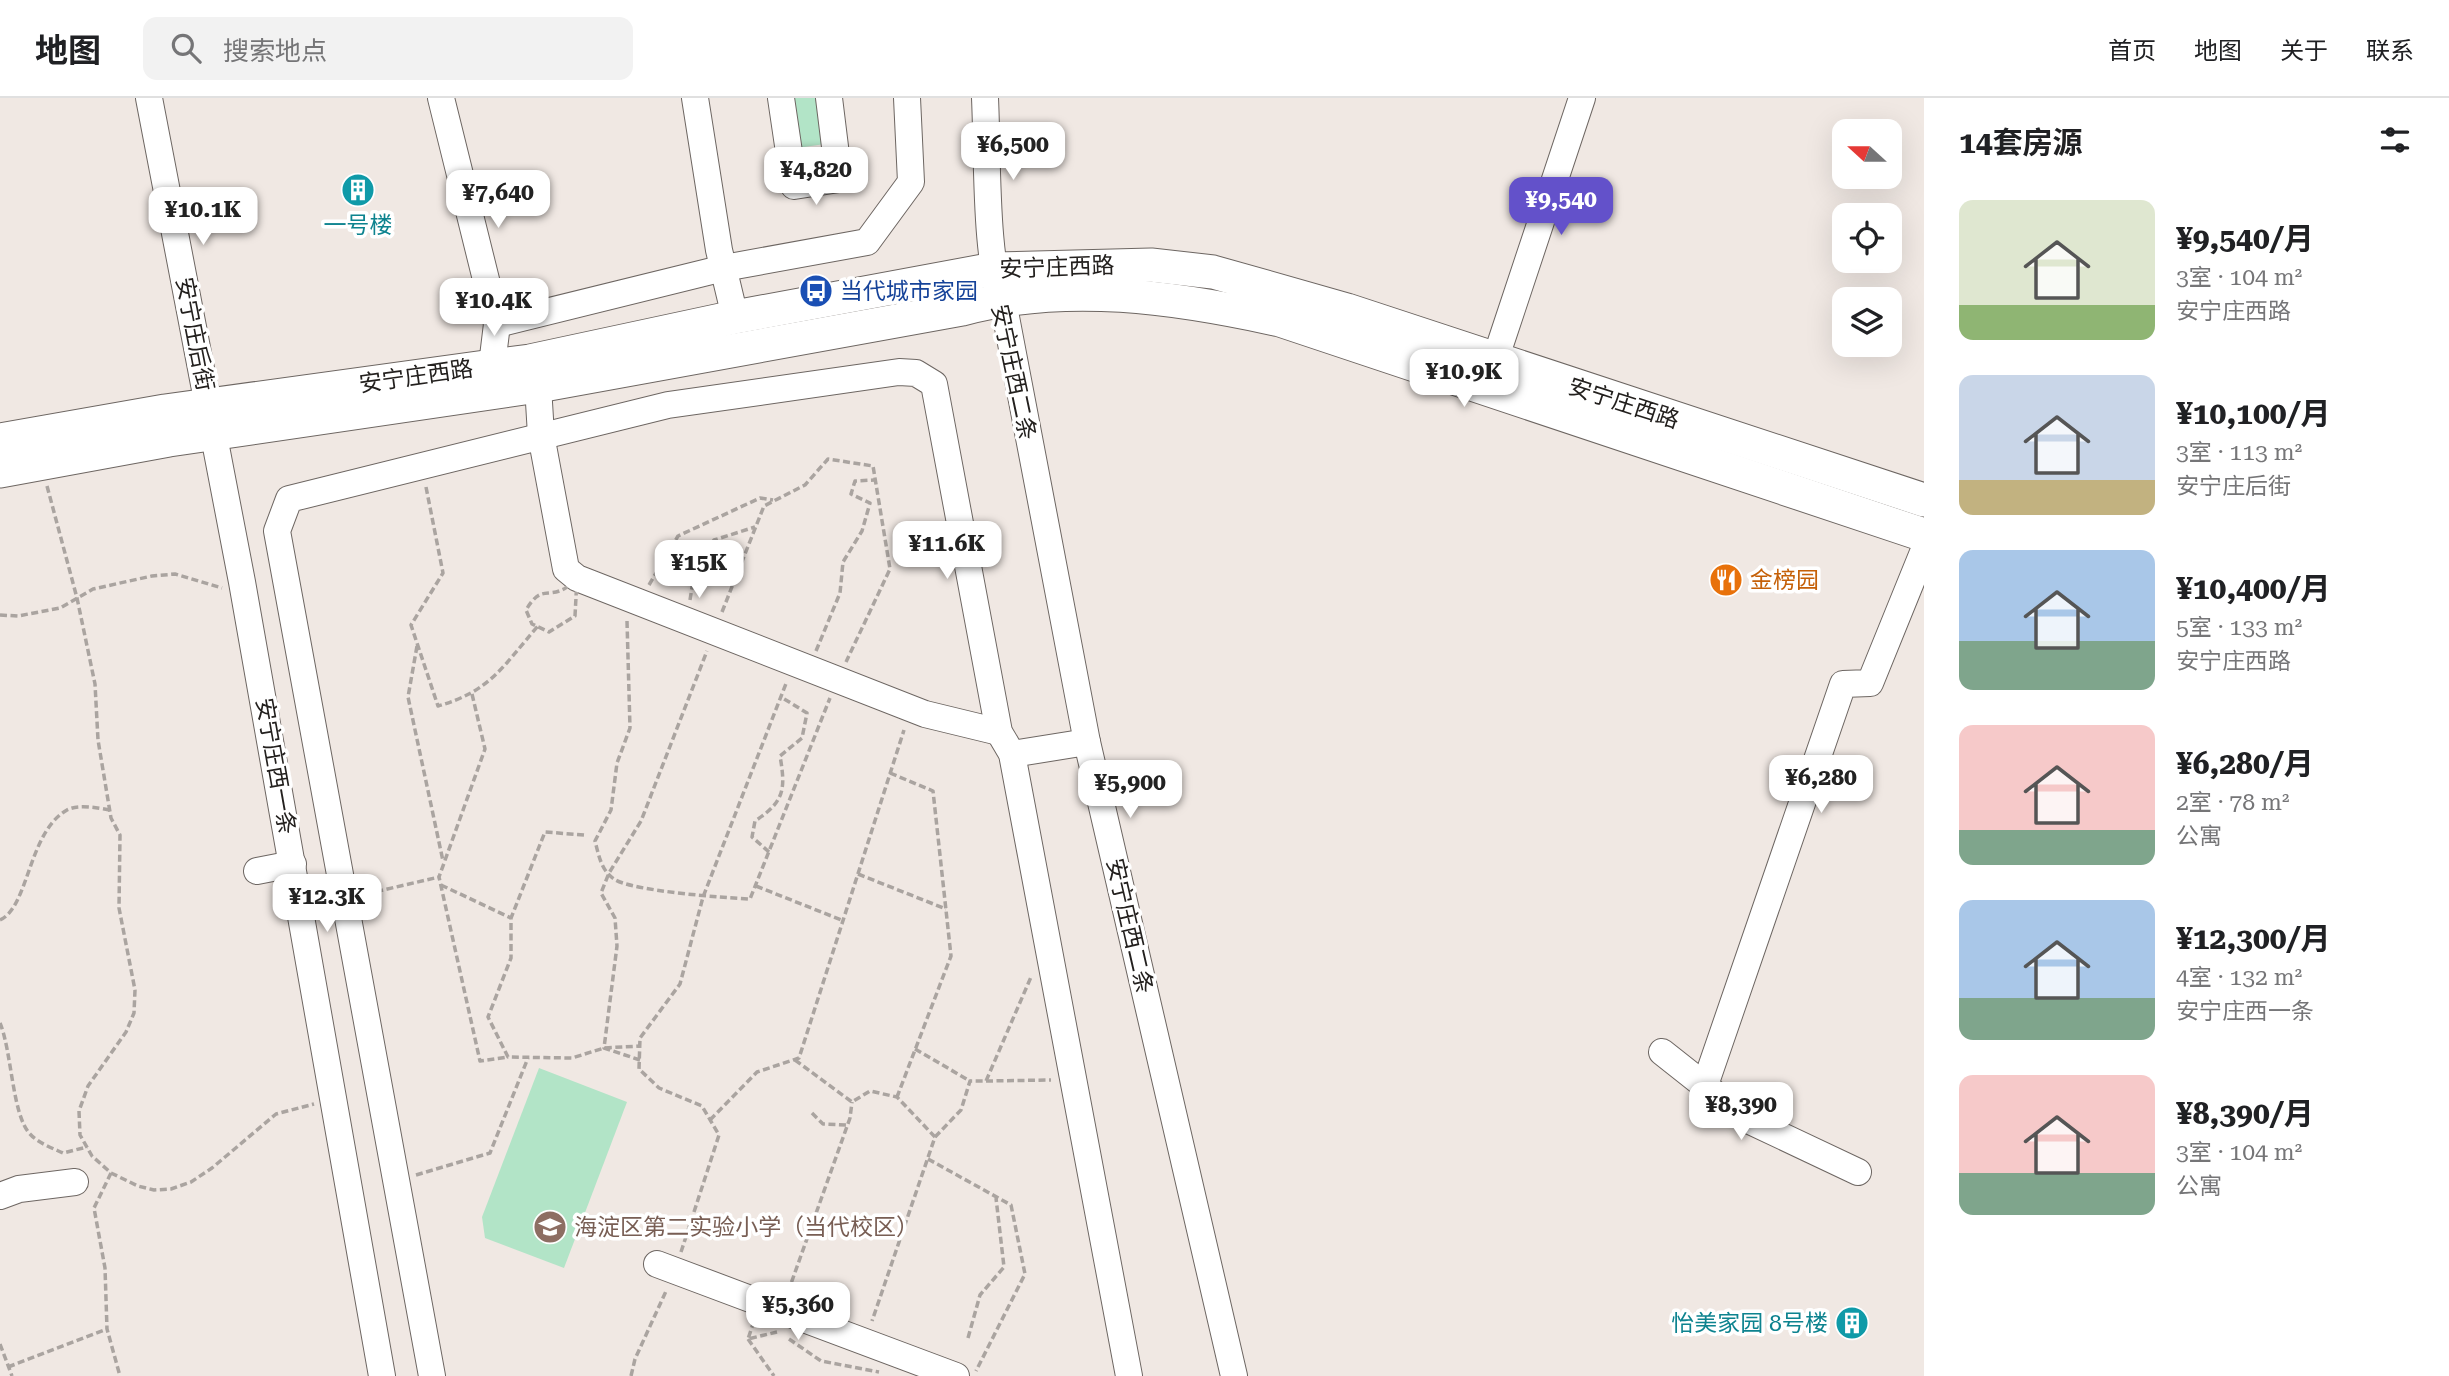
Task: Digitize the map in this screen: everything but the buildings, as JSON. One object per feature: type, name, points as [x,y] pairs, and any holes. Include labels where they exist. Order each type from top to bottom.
[{"type":"main road","name":"安宁庄西路","points":[[0,440],[212,419],[492,365],[534,373],[735,317],[1126,265],[1213,272],[1347,310],[1924,500]]},
{"type":"main road","name":"安宁庄西路","points":[[996,284],[1060,294],[1137,295],[1185,301],[1280,320],[1924,535]]},
{"type":"main road","points":[[0,471],[43,463],[212,419],[962,309],[996,284]]},
{"type":"street","name":"安宁庄后街","points":[[149,98],[212,419]]},
{"type":"street","points":[[441,98],[497,324],[492,365]]},
{"type":"street","points":[[695,98],[735,317]]},
{"type":"street","points":[[781,98],[794,186],[839,179],[829,98]]},
{"type":"street","points":[[497,324],[724,268],[867,242],[911,182],[907,98]]},
{"type":"street","name":"安宁庄西二条","points":[[985,98],[996,284],[1006,317],[1087,742],[1234,1376]]},
{"type":"street","points":[[1495,360],[1582,98]]},
{"type":"street","points":[[789,151],[835,145]]},
{"type":"street","points":[[432,1376],[277,531],[289,499],[668,405],[899,372],[916,373],[934,384],[1046,941],[1129,1376]]},
{"type":"street","points":[[534,373],[541,435],[566,569],[577,578],[837,681],[1005,743],[1087,742]]},
{"type":"street","name":"安宁庄西一条","points":[[212,419],[382,1376]]},
{"type":"street","points":[[1704,1088],[1843,684],[1870,683],[1924,550]]},
{"type":"street","points":[[257,871],[293,864]]},
{"type":"street","points":[[1662,1052],[1704,1088],[1748,1120],[1858,1172]]},
{"type":"street","points":[[0,1196],[19,1189],[75,1182]]},
{"type":"street","points":[[666,1267],[956,1376]]},
{"type":"path","points":[[604,1048],[617,946],[615,918],[601,893],[608,873],[642,821],[703,627],[764,506],[776,500],[805,485],[828,459],[873,466],[890,569],[837,681],[750,899],[704,897],[616,881],[608,873],[602,866],[595,841],[611,810],[617,764],[630,728],[633,600],[678,536],[760,498],[776,500]]},
{"type":"path","points":[[43,463],[77,598],[95,684],[98,740],[110,810],[120,835],[119,908],[135,990],[134,1013],[116,1049],[88,1086],[79,1111],[80,1135],[92,1156],[111,1173],[138,1186],[154,1190],[171,1189],[191,1182],[212,1168],[276,1114],[325,1102]]},
{"type":"path","points":[[422,465],[443,573],[411,625],[438,706],[472,694],[488,683],[538,626]]},
{"type":"path","points":[[631,1376],[666,1267],[719,1135],[702,1106],[659,1088],[639,1069],[640,1038],[680,984],[704,897],[781,696],[801,666],[840,593],[843,562],[862,531],[870,503],[851,494],[855,481],[874,480]]},
{"type":"path","points":[[703,627],[690,593],[695,569],[714,540],[755,527]]},
{"type":"path","points":[[0,615],[18,616],[60,608],[93,589],[175,574],[220,589],[233,585]]},
{"type":"path","points":[[577,578],[575,616],[549,632],[532,624],[526,610],[533,599],[547,591],[563,590],[577,578]]},
{"type":"path","points":[[417,644],[408,697],[444,864]]},
{"type":"path","points":[[472,694],[485,749],[439,877],[480,1060],[508,1057],[572,1058],[604,1048],[640,1046]]},
{"type":"path","points":[[769,852],[752,837],[755,821],[775,808],[784,780],[780,757],[803,738],[807,713],[781,696]]},
{"type":"path","points":[[710,1120],[757,1072],[799,1058],[910,709]]},
{"type":"path","points":[[890,774],[933,790],[951,956],[897,1097]]},
{"type":"path","points":[[0,920],[16,906],[35,851],[51,825],[67,810],[78,807],[110,810]]},
{"type":"path","points":[[508,1057],[488,1017],[512,958],[511,918],[545,832],[584,835]]},
{"type":"path","points":[[858,874],[946,909]]},
{"type":"path","points":[[344,899],[439,877]]},
{"type":"path","points":[[441,885],[511,918]]},
{"type":"path","points":[[756,886],[844,921]]},
{"type":"path","points":[[986,1081],[1046,941]]},
{"type":"path","points":[[0,1023],[9,1052],[22,1120],[30,1134],[63,1153],[87,1147]]},
{"type":"path","points":[[604,1048],[640,1060]]},
{"type":"path","points":[[915,1049],[970,1081],[1072,1079]]},
{"type":"path","points":[[396,1182],[490,1153],[528,1058]]},
{"type":"path","points":[[795,1060],[852,1102]]},
{"type":"path","points":[[864,1342],[935,1137],[961,1110],[970,1081]]},
{"type":"path","points":[[748,1339],[770,1306],[847,1125],[852,1102],[870,1091],[897,1097],[935,1137]]},
{"type":"path","points":[[812,1112],[823,1124],[847,1125]]},
{"type":"path","points":[[928,1159],[1011,1205],[1025,1274],[974,1376]]},
{"type":"path","points":[[111,1173],[94,1208],[105,1268],[107,1329],[120,1376]]},
{"type":"path","points":[[968,1338],[981,1295],[1004,1266],[996,1198]]},
{"type":"path","points":[[8,1367],[107,1329]]},
{"type":"path","points":[[748,1339],[779,1331],[821,1361],[887,1374]]},
{"type":"path","points":[[748,1339],[774,1376]]},
{"type":"path","points":[[0,1344],[12,1376]]},
{"type":"green space","points":[[787,98],[826,98],[832,143],[797,148]]},
{"type":"green space","points":[[539,1068],[627,1102],[564,1268],[485,1238],[482,1217]]},
{"type":"place","name":"一号楼","points":[[358,190]]},
{"type":"place","name":"当代城市家园","points":[[816,291]]},
{"type":"place","name":"金榜园","points":[[1726,580]]},
{"type":"place","name":"海淀区第二实验小学（当代校区）","points":[[550,1227]]},
{"type":"place","name":"怡美家园 8号楼","points":[[1852,1323]]}]
